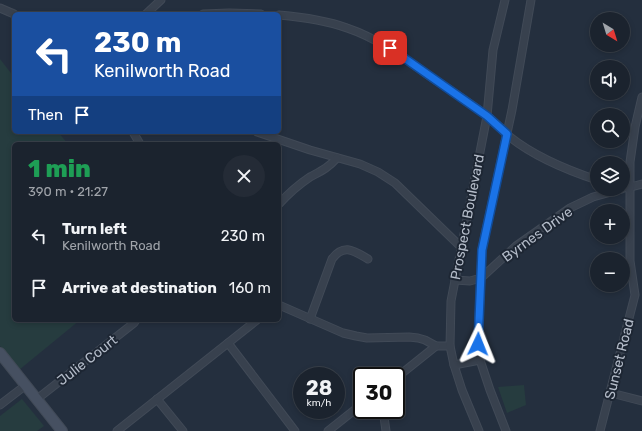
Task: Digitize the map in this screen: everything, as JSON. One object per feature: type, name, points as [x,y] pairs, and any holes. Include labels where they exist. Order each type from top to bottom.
[{"type":"main road","points":[[0,353],[62,431]]},
{"type":"street","points":[[148,12],[161,0]]},
{"type":"street","name":"Prospect Boulevard","points":[[480,431],[462,390],[454,365],[450,346],[451,301],[487,116],[493,50],[505,0]]},
{"type":"street","name":"Prospect Boulevard","points":[[506,431],[480,360],[478,344],[482,250],[512,110],[531,0]]},
{"type":"street","points":[[0,8],[12,13]]},
{"type":"street","points":[[281,15],[304,17],[341,26],[363,34],[390,48],[487,116],[507,134],[532,152],[590,178]]},
{"type":"street","name":"Sunset Road","points":[[630,162],[635,127],[642,97]]},
{"type":"street","points":[[262,134],[369,168],[387,177],[462,248]]},
{"type":"street","points":[[281,202],[292,190],[326,169],[337,158]]},
{"type":"street","name":"Byrnes Drive","points":[[630,187],[642,184]]},
{"type":"street","name":"Byrnes Drive","points":[[481,278],[516,246],[570,208],[596,196]]},
{"type":"street","name":"Sunset Road","points":[[600,431],[638,296],[630,261],[625,196]]},
{"type":"street","points":[[310,319],[335,254],[346,249],[368,258]]},
{"type":"street","points":[[455,280],[470,281],[481,278]]},
{"type":"street","points":[[281,306],[343,333],[372,338],[418,338],[436,346],[450,346]]},
{"type":"street","name":"Julie Court","points":[[37,399],[135,322]]},
{"type":"street","points":[[117,431],[254,322]]},
{"type":"street","points":[[228,343],[295,431]]},
{"type":"street","points":[[405,371],[436,346]]},
{"type":"street","points":[[454,365],[480,360]]},
{"type":"street","points":[[0,405],[26,385]]},
{"type":"street","points":[[611,393],[642,400]]},
{"type":"street","points":[[157,399],[183,431]]},
{"type":"street","points":[[328,431],[353,411]]},
{"type":"street","points":[[384,419],[386,431]]},
{"type":"green space","points":[[0,59],[12,74],[12,134],[60,134],[66,142],[12,142],[12,322],[78,322],[19,370],[0,346]]},
{"type":"green space","points":[[524,385],[526,405],[507,413],[498,387]]},
{"type":"green space","points":[[22,399],[44,426],[37,431],[0,431],[0,416]]},
{"type":"route","points":[[390,48],[487,116],[507,134],[482,250],[478,344]]}]
